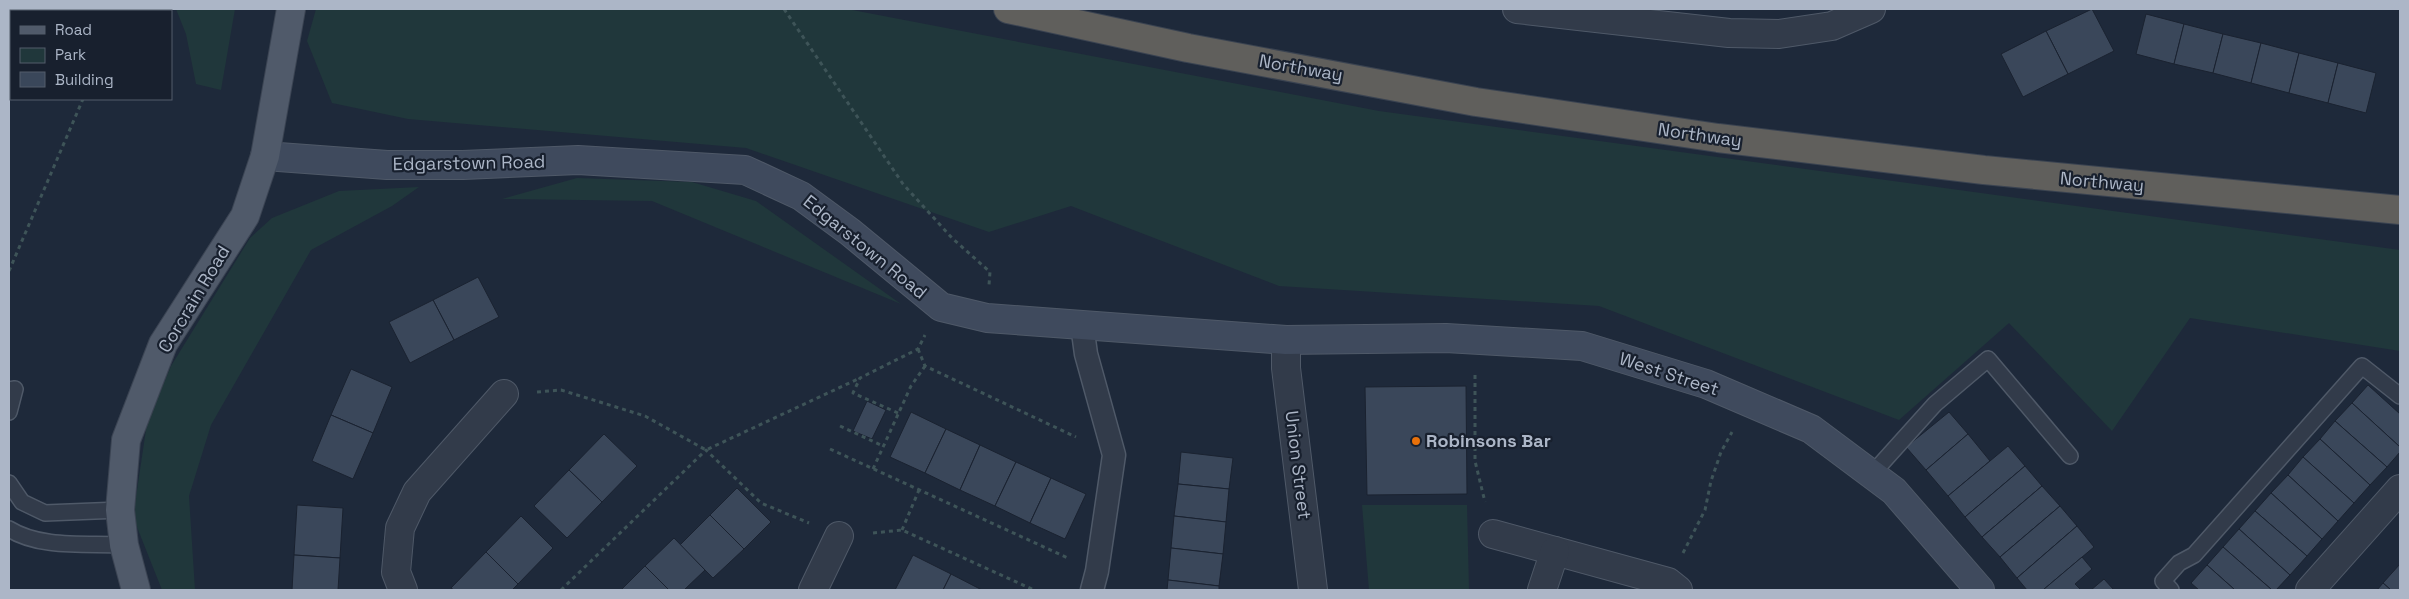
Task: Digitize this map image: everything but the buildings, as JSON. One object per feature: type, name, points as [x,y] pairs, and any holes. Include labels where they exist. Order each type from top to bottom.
[{"type":"highway","name":"Northway","points":[[1008,9],[1188,48],[1476,102],[1709,137],[1984,170],[2400,210]]},
{"type":"main road","name":"Corcrain Road","points":[[136,590],[124,544],[120,510],[126,440],[163,344],[245,216],[265,156],[291,9]]},
{"type":"main road","name":"Edgarstown Road","points":[[265,156],[387,165],[463,165],[578,160],[745,170],[801,196],[850,232],[941,307],[987,318],[1286,340]]},
{"type":"main road","name":"West Street","points":[[1286,340],[1476,339],[1582,346],[1706,384],[1811,429],[1872,474],[1894,491],[1980,590]]},
{"type":"street","points":[[1517,9],[1729,33],[1779,34],[1832,26],[1871,9]]},
{"type":"street","points":[[1082,325],[1086,354],[1114,449],[1095,580]]},
{"type":"street","name":"Union Street","points":[[1286,340],[1286,368],[1313,590]]},
{"type":"street","points":[[403,590],[396,572],[400,528],[417,492],[504,394]]},
{"type":"street","points":[[2310,590],[2400,489]]},
{"type":"street","points":[[1493,534],[1673,586]]},
{"type":"street","points":[[813,590],[839,536]]},
{"type":"street","points":[[1542,590],[1555,551]]},
{"type":"lane","points":[[1872,474],[1935,404],[1988,359],[2070,456]]},
{"type":"lane","points":[[2171,590],[2163,581],[2179,564],[2194,555],[2362,366],[2400,396]]},
{"type":"lane","points":[[9,412],[12,389]]},
{"type":"lane","points":[[9,483],[22,502],[45,513],[120,510]]},
{"type":"lane","points":[[9,529],[21,537],[40,542],[124,544]]},
{"type":"path","points":[[784,9],[903,184],[952,238],[990,272],[987,318]]},
{"type":"path","points":[[9,271],[83,100]]},
{"type":"path","points":[[561,590],[706,450],[860,378],[918,348],[926,334]]},
{"type":"path","points":[[1476,339],[1474,461],[1493,534]]},
{"type":"path","points":[[918,348],[925,366],[1102,449],[1114,449]]},
{"type":"path","points":[[873,469],[911,386],[925,366]]},
{"type":"path","points":[[860,378],[853,394],[898,413]]},
{"type":"path","points":[[504,394],[562,390],[645,416],[706,450],[761,503],[839,536],[902,530],[1034,590]]},
{"type":"path","points":[[1673,586],[1705,510],[1711,481],[1721,452],[1747,402]]},
{"type":"path","points":[[840,426],[884,446]]},
{"type":"path","points":[[830,449],[919,490],[1095,580]]},
{"type":"path","points":[[902,530],[919,490]]},
{"type":"green space","points":[[176,9],[235,9],[221,90],[196,84],[186,34]]},
{"type":"green space","points":[[316,9],[847,9],[1379,111],[2400,250],[2400,351],[2190,318],[2112,431],[2009,323],[1899,420],[1599,306],[1279,286],[1071,206],[989,232],[746,148],[408,119],[332,103],[307,41]]},
{"type":"green space","points":[[577,178],[692,182],[756,201],[901,304],[652,201],[502,199]]},
{"type":"green space","points":[[419,187],[392,206],[311,250],[211,425],[189,496],[195,590],[162,590],[133,517],[147,423],[171,366],[250,238],[272,218],[339,191]]},
{"type":"green space","points":[[1362,505],[1467,505],[1469,590],[1369,590]]},
{"type":"place","name":"Robinsons Bar","points":[[1416,441]]}]
